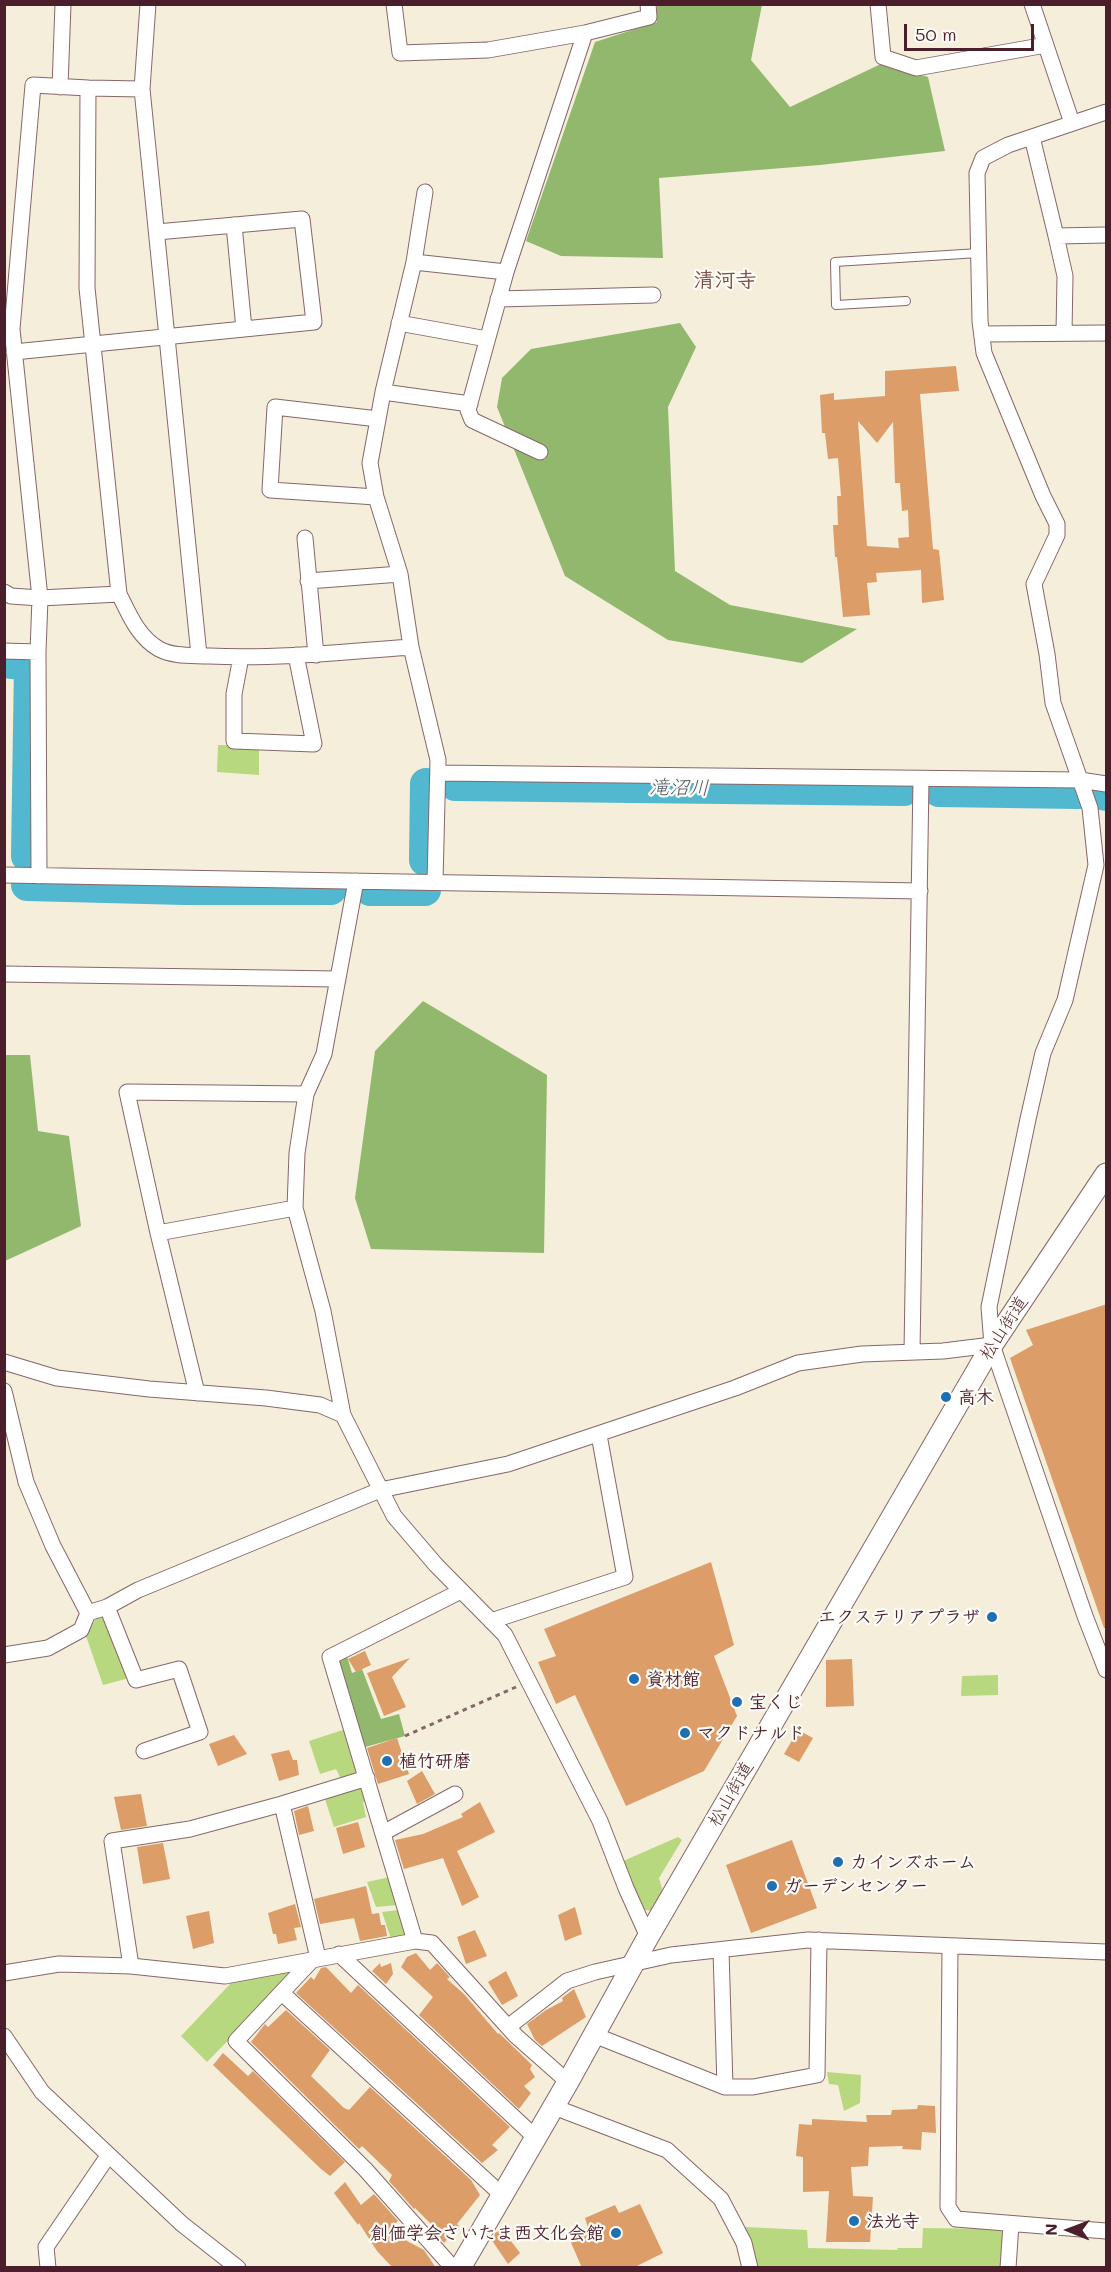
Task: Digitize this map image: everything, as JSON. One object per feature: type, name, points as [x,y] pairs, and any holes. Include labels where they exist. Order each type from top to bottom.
[{"type":"main road","name":"松山街道","points":[[460,2268],[554,2107],[648,1937],[992,1345],[1107,1174]]},
{"type":"street","points":[[60,87],[63,4]]},
{"type":"street","points":[[148,4],[142,89],[169,337],[199,656]]},
{"type":"street","points":[[394,4],[400,53],[488,50],[585,33],[649,17],[648,4]]},
{"type":"street","points":[[878,4],[883,57],[916,68],[1046,45]]},
{"type":"street","points":[[1032,4],[1072,123]]},
{"type":"street","points":[[540,452],[472,420],[468,410],[506,272],[585,33]]},
{"type":"street","points":[[39,876],[38,652],[40,598],[12,329],[33,85],[142,89]]},
{"type":"street","points":[[88,88],[87,288],[92,346],[119,594],[135,628],[158,648],[173,654],[199,656],[316,655],[411,647]]},
{"type":"street","points":[[1107,112],[1008,145],[983,158],[977,172],[984,353],[1043,496],[1057,524],[1057,535],[1034,584],[1047,654],[1053,703],[1090,807],[1096,865],[1065,1000],[1043,1053],[1028,1119],[989,1307],[992,1345],[1081,1604],[1107,1670]]},
{"type":"street","points":[[1032,136],[1065,276],[1065,333]]},
{"type":"street","points":[[425,192],[414,262],[383,392],[370,463],[376,497],[400,574],[411,647],[438,760],[435,882]]},
{"type":"street","points":[[14,352],[314,322],[302,219],[157,232]]},
{"type":"street","points":[[234,225],[244,329]]},
{"type":"street","points":[[1056,236],[1107,235]]},
{"type":"street","points":[[414,262],[506,272]]},
{"type":"street","points":[[498,299],[653,295]]},
{"type":"street","points":[[399,323],[487,339]]},
{"type":"street","points":[[982,334],[1107,333]]},
{"type":"street","points":[[383,392],[470,404]]},
{"type":"street","points":[[376,497],[270,490],[275,407],[378,419]]},
{"type":"street","points":[[305,538],[316,655]]},
{"type":"street","points":[[308,581],[400,574]]},
{"type":"street","points":[[4,592],[11,596],[40,598],[119,594]]},
{"type":"street","points":[[4,651],[38,652]]},
{"type":"street","points":[[241,657],[234,694],[234,741],[314,744],[296,655]]},
{"type":"street","points":[[438,773],[1080,780],[1107,784]]},
{"type":"street","points":[[912,1352],[921,779]]},
{"type":"street","points":[[4,875],[921,891]]},
{"type":"street","points":[[356,881],[324,1054],[306,1094],[297,1152],[296,1208],[323,1311],[343,1415],[394,1516],[436,1565],[505,1635],[600,1821],[648,1937]]},
{"type":"street","points":[[4,974],[337,979]]},
{"type":"street","points":[[197,1393],[127,1092],[306,1094]]},
{"type":"street","points":[[158,1233],[296,1208]]},
{"type":"street","points":[[88,1613],[107,1607],[138,1590],[380,1490],[508,1464],[735,1388],[798,1363],[862,1354],[992,1345]]},
{"type":"street","points":[[4,1362],[57,1378],[320,1405],[343,1415]]},
{"type":"street","points":[[4,1391],[26,1482],[53,1546],[88,1613],[81,1630],[48,1648],[4,1655]]},
{"type":"street","points":[[491,1621],[625,1577],[599,1435]]},
{"type":"street","points":[[415,1941],[330,1657],[461,1591]]},
{"type":"street","points":[[107,1607],[136,1680],[179,1669],[200,1732],[144,1751]]},
{"type":"street","points":[[131,1966],[112,1841],[190,1829],[366,1778]]},
{"type":"street","points":[[383,1833],[455,1794]]},
{"type":"street","points":[[282,1804],[316,1958]]},
{"type":"street","points":[[508,2027],[567,1981],[595,1972],[671,1955],[819,1940],[1107,1952]]},
{"type":"street","points":[[594,2035],[724,2087],[753,2087],[817,2075],[819,1940]]},
{"type":"street","points":[[4,1973],[59,1964],[131,1966],[225,1977],[415,1941],[432,1943],[508,2027],[568,2082]]},
{"type":"street","points":[[950,1947],[948,2207],[956,2219],[1107,2231]]},
{"type":"street","points":[[722,1950],[724,2087]]},
{"type":"street","points":[[339,1954],[536,2138]]},
{"type":"street","points":[[316,1958],[236,2041],[365,2169],[453,2268]]},
{"type":"street","points":[[282,1993],[502,2195]]},
{"type":"street","points":[[4,2036],[42,2092],[182,2224],[238,2268]]},
{"type":"street","points":[[554,2107],[667,2150],[721,2199],[744,2243],[750,2268]]},
{"type":"street","points":[[48,2268],[46,2247],[108,2156]]},
{"type":"street","points":[[1008,2268],[1011,2224]]},
{"type":"lane","points":[[906,301],[836,305],[835,262],[979,253]]},
{"type":"path","points":[[405,1736],[529,1682]]},
{"type":"green space","points":[[657,5],[762,5],[751,60],[790,107],[883,63],[928,77],[945,151],[820,165],[659,178],[663,258],[561,256],[526,241],[595,42],[657,22]]},
{"type":"green space","points":[[680,323],[696,347],[668,407],[675,571],[730,605],[857,629],[802,663],[668,640],[565,576],[497,407],[502,378],[531,349]]},
{"type":"green space","points":[[218,745],[259,746],[259,775],[217,772]]},
{"type":"green space","points":[[423,1001],[547,1075],[544,1253],[371,1249],[355,1198],[375,1051]]},
{"type":"green space","points":[[4,1055],[30,1055],[38,1131],[69,1136],[81,1226],[5,1261]]},
{"type":"green space","points":[[103,1606],[133,1677],[103,1685],[86,1636]]},
{"type":"green space","points":[[347,1656],[352,1673],[362,1669],[381,1719],[399,1714],[405,1736],[358,1749],[332,1661]]},
{"type":"green space","points":[[998,1675],[998,1695],[961,1696],[962,1676]]},
{"type":"green space","points":[[346,1729],[357,1764],[355,1773],[341,1779],[336,1769],[320,1774],[309,1741]]},
{"type":"green space","points":[[362,1784],[366,1802],[363,1802],[366,1817],[334,1827],[323,1793]]},
{"type":"green space","points":[[678,1837],[682,1840],[659,1878],[663,1892],[652,1911],[641,1909],[621,1862]]},
{"type":"green space","points":[[390,1877],[398,1905],[376,1907],[367,1882]]},
{"type":"green space","points":[[399,1910],[406,1932],[403,1937],[391,1939],[382,1912]]},
{"type":"green space","points":[[300,1967],[207,2062],[181,2036],[231,1983]]},
{"type":"green space","points":[[827,2072],[861,2075],[860,2103],[844,2111],[838,2085],[829,2084]]},
{"type":"green space","points":[[745,2227],[807,2230],[808,2248],[898,2250],[897,2248],[922,2248],[923,2228],[998,2229],[1004,2233],[1003,2267],[756,2267]]},
{"type":"building","points":[[956,366],[959,391],[920,394],[933,549],[939,550],[944,600],[922,603],[921,570],[876,573],[877,582],[867,583],[870,615],[843,617],[833,525],[838,525],[837,496],[841,496],[838,458],[828,459],[825,433],[822,433],[820,395],[834,393],[834,400],[885,396],[885,371]],"holes":[[[858,421],[877,443],[893,422],[895,483],[900,483],[902,511],[908,510],[909,537],[898,538],[899,548],[867,546]]]},
{"type":"building","points":[[1107,1304],[1107,1628],[1104,1628],[1010,1358],[1033,1345],[1026,1330]]},
{"type":"building","name":"資材館","points":[[711,1562],[734,1645],[714,1656],[737,1716],[704,1771],[626,1806],[575,1695],[556,1704],[538,1662],[556,1656],[544,1629]]},
{"type":"building","points":[[365,1651],[371,1665],[356,1672],[348,1659]]},
{"type":"building","points":[[410,1658],[392,1677],[406,1707],[384,1716],[367,1673]]},
{"type":"building","points":[[852,1659],[854,1706],[826,1707],[826,1660]]},
{"type":"building","points":[[798,1730],[813,1738],[799,1762],[784,1754]]},
{"type":"building","points":[[234,1735],[247,1754],[218,1766],[209,1744]]},
{"type":"building","name":"植竹研磨","points":[[397,1738],[409,1774],[378,1784],[367,1748]]},
{"type":"building","points":[[289,1750],[293,1760],[297,1760],[299,1775],[279,1781],[271,1754]]},
{"type":"building","points":[[422,1771],[435,1794],[417,1804],[407,1781]]},
{"type":"building","points":[[141,1794],[147,1826],[121,1830],[114,1797]]},
{"type":"building","points":[[480,1802],[495,1832],[457,1851],[479,1897],[462,1906],[443,1858],[404,1869],[395,1840],[423,1834],[463,1817],[461,1814]]},
{"type":"building","points":[[308,1806],[314,1831],[299,1835],[294,1811]]},
{"type":"building","points":[[358,1822],[365,1847],[343,1854],[336,1828]]},
{"type":"building","name":"ガーデンセンター","points":[[792,1840],[817,1908],[751,1933],[726,1865]]},
{"type":"building","points":[[163,1843],[170,1879],[143,1884],[137,1847]]},
{"type":"building","points":[[366,1886],[372,1914],[379,1913],[381,1925],[385,1925],[387,1936],[360,1941],[354,1918],[320,1924],[314,1899]]},
{"type":"building","points":[[295,1904],[301,1927],[294,1928],[297,1940],[278,1944],[268,1913]]},
{"type":"building","points":[[575,1907],[582,1934],[565,1941],[558,1915]]},
{"type":"building","points":[[209,1911],[214,1943],[193,1949],[186,1916]]},
{"type":"building","points":[[475,1930],[487,1956],[466,1964],[457,1937]]},
{"type":"building","points":[[416,1953],[430,1970],[437,1963],[450,1977],[447,1979],[464,1994],[498,2034],[532,2065],[530,2069],[535,2077],[524,2086],[531,2093],[519,2109],[419,2015],[433,1997],[401,1967],[407,1957]]},
{"type":"building","points":[[380,1963],[381,1967],[391,1963],[393,1974],[386,1984],[372,1971]]},
{"type":"building","points":[[326,1967],[351,1993],[358,1985],[510,2127],[492,2145],[498,2150],[482,2163],[296,1993],[311,1977],[314,1980],[321,1968]]},
{"type":"building","points":[[506,1971],[518,1996],[502,2005],[488,1982]]},
{"type":"building","points":[[574,1989],[586,2017],[542,2046],[535,2040],[527,2024],[563,2001],[562,1998]]},
{"type":"building","points":[[286,2010],[330,2050],[311,2076],[344,2108],[349,2110],[370,2087],[471,2180],[480,2195],[444,2243],[432,2230],[433,2226],[389,2181],[392,2175],[362,2146],[359,2149],[251,2042],[265,2024],[268,2027]]},
{"type":"building","points":[[223,2053],[248,2076],[253,2071],[345,2162],[330,2176],[321,2169],[213,2065]]},
{"type":"building","points":[[918,2105],[935,2106],[936,2133],[922,2132],[921,2150],[902,2149],[903,2146],[869,2147],[868,2166],[851,2167],[853,2196],[873,2197],[870,2242],[826,2242],[829,2191],[803,2192],[803,2157],[796,2156],[799,2124],[812,2125],[812,2119],[867,2122],[866,2115],[891,2115],[892,2110],[917,2109]]},
{"type":"building","points":[[345,2182],[361,2205],[374,2194],[398,2221],[394,2225],[407,2241],[424,2250],[436,2268],[393,2268],[377,2251],[359,2223],[358,2225],[334,2193]]},
{"type":"building","name":"創価学会さいたま西文化会館","points":[[640,2204],[663,2253],[633,2268],[582,2268],[569,2238],[588,2228],[585,2218],[615,2205],[619,2213]]},
{"type":"building","points":[[502,2229],[520,2253],[508,2264],[493,2242],[495,2233]]},
{"type":"waterway","points":[[4,662],[30,665],[27,856]]},
{"type":"waterway","points":[[425,860],[426,784]]},
{"type":"waterway","name":"滝沼川","points":[[455,785],[904,790]]},
{"type":"waterway","name":"滝沼川","points":[[939,791],[1078,793]]},
{"type":"waterway","name":"滝沼川","points":[[1097,793],[1106,795]]},
{"type":"waterway","points":[[27,885],[185,889],[331,889]]},
{"type":"waterway","points":[[370,890],[425,890]]},
{"type":"place","name":"高木","points":[[946,1397]]},
{"type":"place","name":"エクステリアプラザ","points":[[992,1617]]},
{"type":"place","name":"資材館","points":[[634,1679]]},
{"type":"place","name":"宝くじ","points":[[737,1702]]},
{"type":"place","name":"マクドナルド","points":[[685,1733]]},
{"type":"place","name":"植竹研磨","points":[[387,1761]]},
{"type":"place","name":"カインズホーム","points":[[838,1862]]},
{"type":"place","name":"ガーデンセンター","points":[[772,1886]]},
{"type":"place","name":"法光寺","points":[[854,2221]]},
{"type":"place","name":"創価学会さいたま西文化会館","points":[[616,2233]]},
{"type":"district","name":"清河寺","points":[[725,281]]}]
